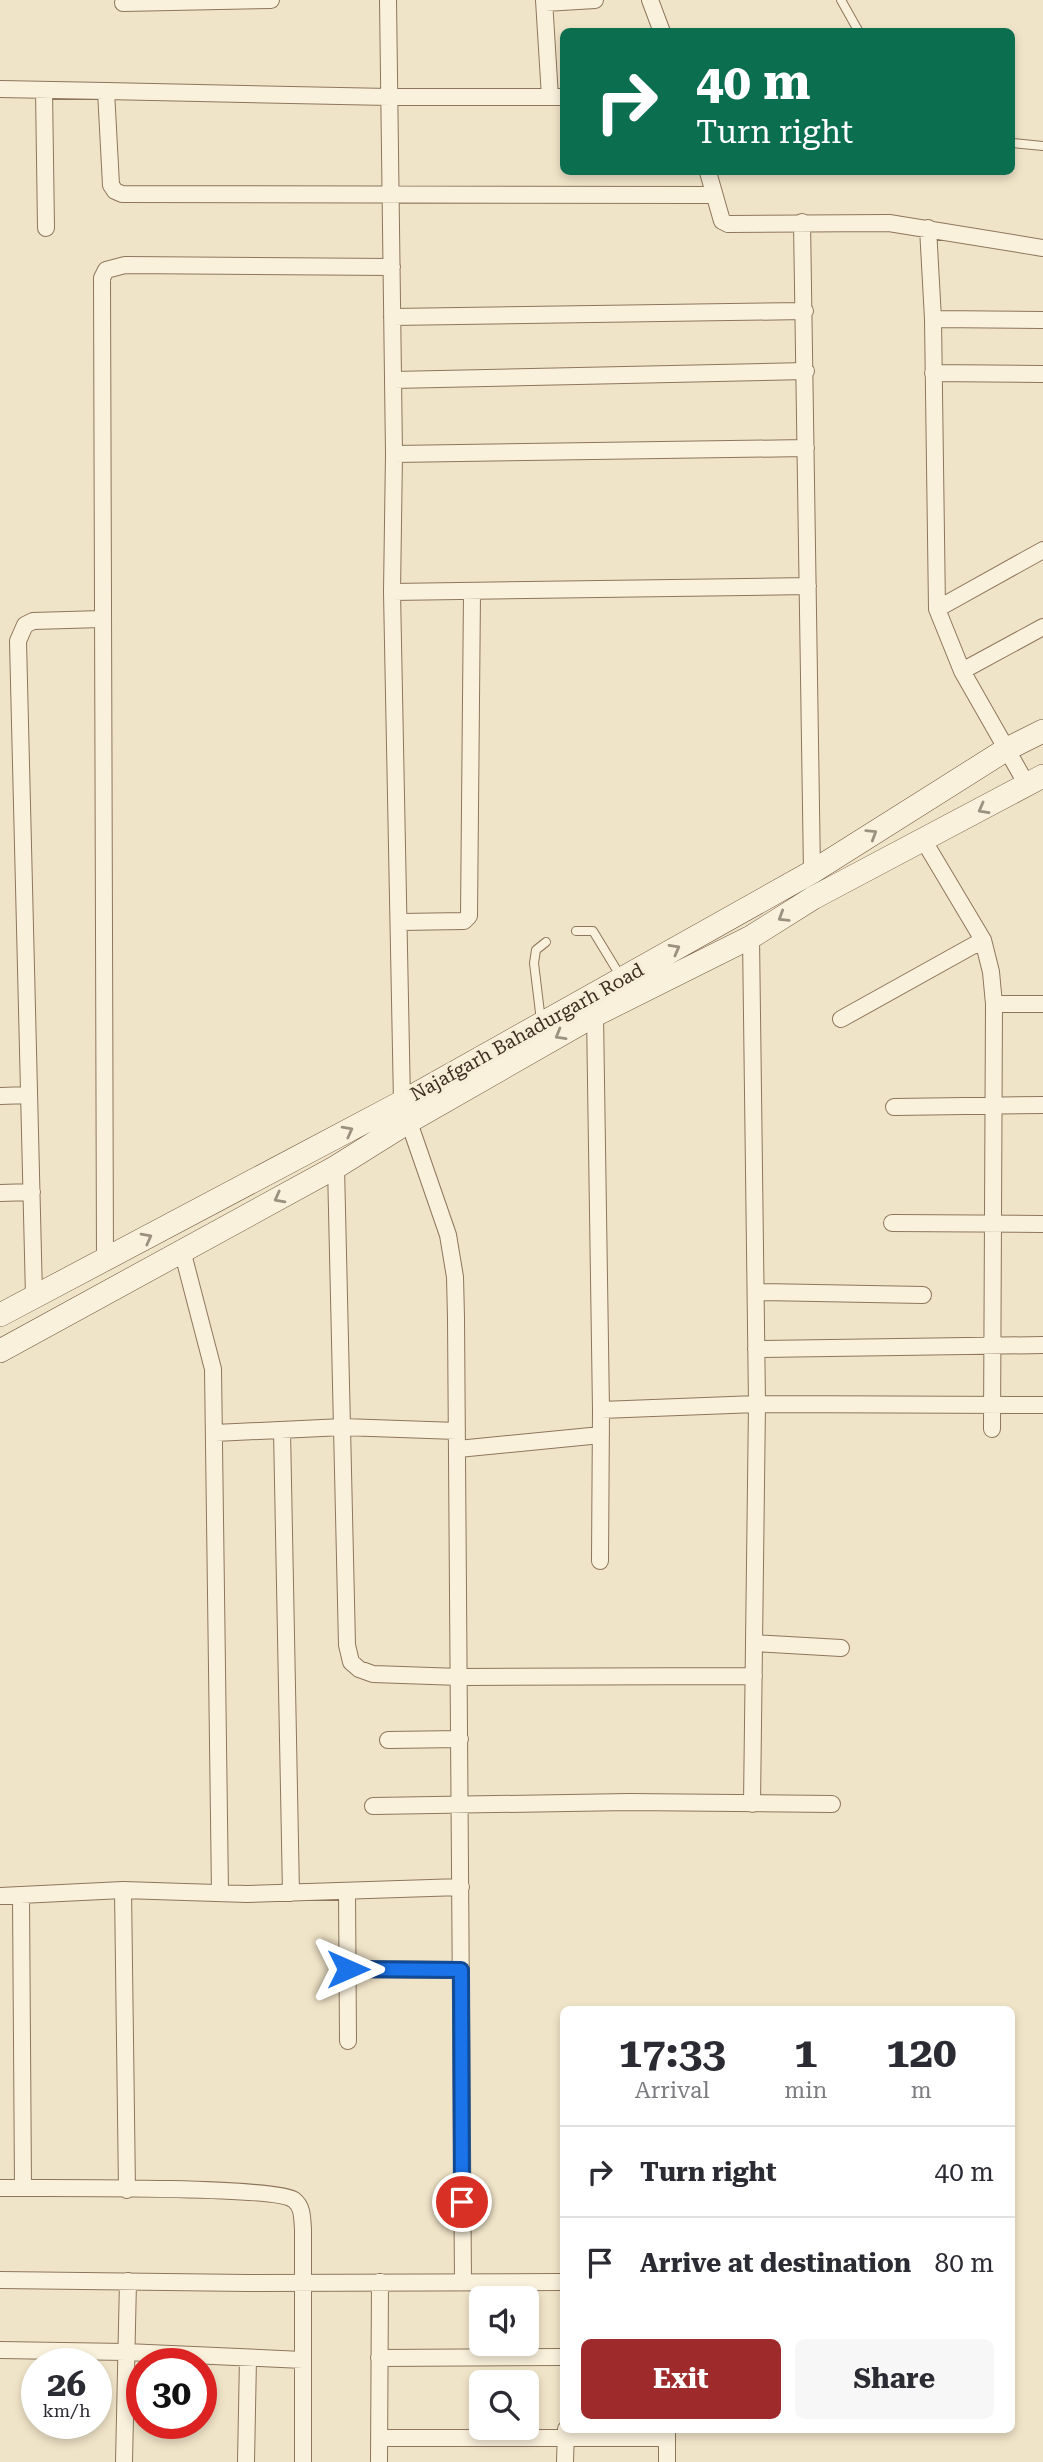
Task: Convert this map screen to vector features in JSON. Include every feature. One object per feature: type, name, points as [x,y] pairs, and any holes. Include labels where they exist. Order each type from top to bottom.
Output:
[{"type":"main road","name":"Najafgarh Bahadurgarh Road","points":[[0,1351],[336,1167],[405,1112],[542,1024],[812,872],[1007,749],[1043,731]]},
{"type":"main road","name":"Najafgarh Bahadurgarh Road","points":[[0,1315],[751,937],[813,898],[1035,781]]},
{"type":"street","points":[[123,3],[271,0]]},
{"type":"street","points":[[388,0],[394,454],[392,592],[405,1112],[448,1236],[456,1318],[463,2281]]},
{"type":"street","points":[[0,89],[389,97],[557,97],[545,2],[595,0]]},
{"type":"street","points":[[650,0],[660,28]]},
{"type":"street","points":[[44,90],[46,228]]},
{"type":"street","points":[[106,91],[111,185],[115,191],[122,194],[714,195]]},
{"type":"street","points":[[709,175],[725,223],[865,222],[928,228],[1043,248]]},
{"type":"street","points":[[802,222],[812,872]]},
{"type":"street","points":[[928,228],[933,319],[937,609],[962,671],[1007,749],[1035,781]]},
{"type":"street","points":[[105,1261],[102,278],[106,270],[125,265],[392,267]]},
{"type":"street","points":[[392,317],[805,311]]},
{"type":"street","points":[[933,319],[1043,320]]},
{"type":"street","points":[[393,380],[806,372]]},
{"type":"street","points":[[933,373],[1043,374]]},
{"type":"street","points":[[394,454],[806,448]]},
{"type":"street","points":[[937,609],[1043,550]]},
{"type":"street","points":[[392,592],[472,593],[808,586]]},
{"type":"street","points":[[400,922],[464,921],[469,916],[472,593]]},
{"type":"street","points":[[34,1296],[18,640],[25,625],[33,621],[102,619]]},
{"type":"street","points":[[962,671],[1043,627]]},
{"type":"street","points":[[924,841],[983,940],[991,972],[994,1004],[992,1429]]},
{"type":"street","points":[[751,937],[757,1404],[752,1804]]},
{"type":"street","points":[[841,1020],[983,940]]},
{"type":"street","points":[[994,1004],[1043,1004]]},
{"type":"street","points":[[595,1015],[601,1410],[600,1561]]},
{"type":"street","points":[[0,1096],[29,1095]]},
{"type":"street","points":[[894,1107],[1043,1105]]},
{"type":"street","points":[[336,1167],[347,1645],[351,1662],[359,1669],[373,1674],[460,1677],[754,1676]]},
{"type":"street","points":[[0,1193],[32,1192]]},
{"type":"street","points":[[892,1223],[1043,1224]]},
{"type":"street","points":[[182,1250],[213,1368],[220,1893]]},
{"type":"street","points":[[756,1292],[923,1295]]},
{"type":"street","points":[[756,1349],[1043,1345]]},
{"type":"street","points":[[601,1410],[757,1404],[1043,1405]]},
{"type":"street","points":[[215,1433],[343,1427],[457,1431]]},
{"type":"street","points":[[282,1430],[291,1893]]},
{"type":"street","points":[[458,1449],[601,1435]]},
{"type":"street","points":[[754,1643],[841,1648]]},
{"type":"street","points":[[388,1740],[460,1739]]},
{"type":"street","points":[[373,1805],[629,1802],[832,1804]]},
{"type":"street","points":[[0,1896],[123,1890],[291,1893],[461,1887]]},
{"type":"street","points":[[123,1890],[127,2190]]},
{"type":"street","points":[[347,1891],[348,2041]]},
{"type":"street","points":[[21,1896],[23,2188]]},
{"type":"street","points":[[348,1969],[461,1970]]},
{"type":"street","points":[[0,2188],[162,2189],[286,2195],[294,2200],[301,2209],[304,2281],[303,2462]]},
{"type":"street","points":[[0,2280],[560,2282]]},
{"type":"street","points":[[126,2348],[128,2281]]},
{"type":"street","points":[[379,2462],[380,2281]]},
{"type":"street","points":[[0,2350],[126,2352],[124,2462]]},
{"type":"street","points":[[217,2356],[303,2360]]},
{"type":"street","points":[[379,2358],[560,2357]]},
{"type":"street","points":[[246,2462],[248,2358]]},
{"type":"street","points":[[565,2462],[566,2434]]},
{"type":"street","points":[[379,2438],[667,2434],[667,2462]]},
{"type":"lane","points":[[841,0],[857,28]]},
{"type":"lane","points":[[1015,143],[1043,146]]},
{"type":"lane","points":[[576,930],[593,931],[622,979]]},
{"type":"lane","points":[[542,1024],[534,963],[536,950],[546,942]]},
{"type":"route","points":[[348,1969],[461,1970],[462,2202]]}]
